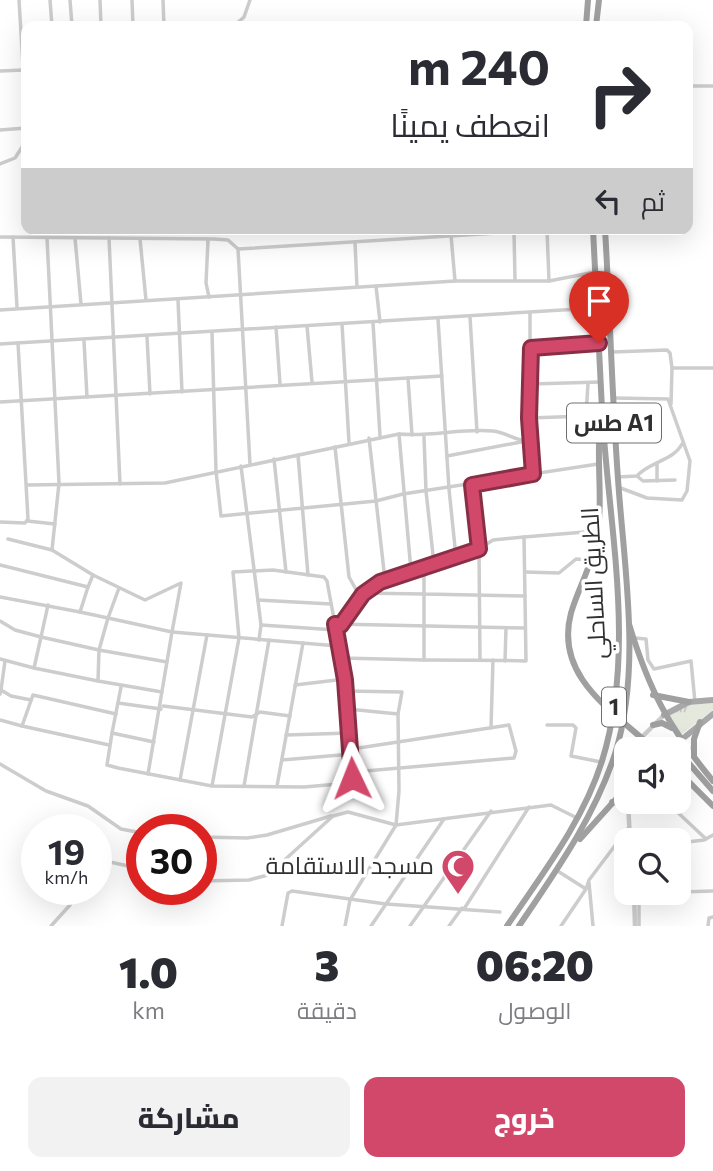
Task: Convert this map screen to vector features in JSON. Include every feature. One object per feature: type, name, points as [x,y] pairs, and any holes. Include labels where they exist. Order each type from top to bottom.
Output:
[{"type":"highway","points":[[586,21],[588,0]]},
{"type":"highway","points":[[596,21],[598,0]]},
{"type":"highway","name":"طس A1","points":[[593,235],[603,463]]},
{"type":"highway","name":"الطريق الساحلي","points":[[522,925],[595,804],[615,752],[627,682],[627,616],[605,235]]},
{"type":"highway","points":[[603,463],[592,561],[573,608],[567,645],[576,673],[641,737]]},
{"type":"highway","name":"الطريق الساحلي","points":[[507,926],[577,818],[601,762],[616,692],[618,660],[603,463]]},
{"type":"highway","name":"الطريق الساحلي","points":[[627,616],[653,694],[679,737]]},
{"type":"highway","points":[[653,694],[692,702]]},
{"type":"highway","points":[[694,758],[694,739],[700,722]]},
{"type":"highway","points":[[653,724],[665,724],[673,729]]},
{"type":"highway","name":"الطريق الساحلي","points":[[691,754],[713,781]]},
{"type":"highway","points":[[691,766],[713,791]]},
{"type":"highway","points":[[691,784],[713,806]]},
{"type":"highway","points":[[567,854],[612,802]]},
{"type":"main road","points":[[664,715],[692,702],[713,700]]},
{"type":"main road","points":[[684,737],[712,715]]},
{"type":"street","points":[[19,0],[21,23]]},
{"type":"street","points":[[50,0],[52,21]]},
{"type":"street","points":[[70,0],[72,21]]},
{"type":"street","points":[[100,0],[101,21]]},
{"type":"street","points":[[132,0],[133,21]]},
{"type":"street","points":[[163,0],[164,21]]},
{"type":"street","points":[[240,21],[244,17],[250,0]]},
{"type":"street","points":[[0,71],[21,70]]},
{"type":"street","points":[[693,86],[713,86]]},
{"type":"street","points":[[0,130],[21,128]]},
{"type":"street","points":[[0,164],[15,158],[21,149]]},
{"type":"street","points":[[0,237],[228,240],[238,249],[439,235]]},
{"type":"street","points":[[451,235],[455,282]]},
{"type":"street","points":[[513,235],[514,280]]},
{"type":"street","points":[[547,235],[549,281]]},
{"type":"street","points":[[13,237],[17,307]]},
{"type":"street","points":[[47,237],[59,483],[52,550]]},
{"type":"street","points":[[75,238],[81,304]]},
{"type":"street","points":[[109,238],[120,484]]},
{"type":"street","points":[[140,239],[146,300]]},
{"type":"street","points":[[208,239],[206,284],[209,297]]},
{"type":"street","points":[[355,242],[357,287]]},
{"type":"street","points":[[238,249],[250,464]]},
{"type":"street","points":[[0,310],[357,287],[549,281],[595,272]]},
{"type":"street","points":[[376,286],[380,322]]},
{"type":"street","points":[[178,299],[182,392]]},
{"type":"street","points":[[0,344],[84,341],[598,307]]},
{"type":"street","points":[[530,313],[532,384],[529,418],[533,474]]},
{"type":"street","points":[[470,317],[477,432]]},
{"type":"street","points":[[438,319],[456,557]]},
{"type":"street","points":[[373,323],[380,436]]},
{"type":"street","points":[[342,324],[349,442]]},
{"type":"street","points":[[307,326],[312,382]]},
{"type":"street","points":[[276,327],[280,384]]},
{"type":"street","points":[[212,333],[216,471],[221,516],[376,501],[403,494],[449,489],[603,463]]},
{"type":"street","points":[[147,337],[150,394]]},
{"type":"street","points":[[84,341],[87,397]]},
{"type":"street","points":[[18,343],[27,522]]},
{"type":"street","points":[[531,348],[599,343]]},
{"type":"street","points":[[611,353],[667,350],[672,368],[671,404],[682,444],[690,461],[687,491],[682,500],[643,498],[618,487]]},
{"type":"street","points":[[672,368],[713,368]]},
{"type":"street","points":[[0,402],[442,376]]},
{"type":"street","points":[[408,378],[412,435]]},
{"type":"street","points":[[532,384],[601,382]]},
{"type":"street","points":[[529,418],[586,416],[588,383]]},
{"type":"street","points":[[613,398],[662,397],[671,404]]},
{"type":"street","points":[[27,485],[165,483],[349,442],[399,434],[424,437],[477,432],[502,433],[522,442]]},
{"type":"street","points":[[399,434],[411,571]]},
{"type":"street","points":[[424,437],[426,491],[434,564]]},
{"type":"street","points":[[369,438],[385,580]]},
{"type":"street","points":[[447,456],[530,442]]},
{"type":"street","points":[[637,476],[645,467],[657,463],[679,449],[682,444]]},
{"type":"street","points":[[335,447],[349,576],[358,593],[525,596]]},
{"type":"street","points":[[298,455],[308,575]]},
{"type":"street","points":[[274,459],[286,572]]},
{"type":"street","points":[[657,463],[657,481]]},
{"type":"street","points":[[241,466],[261,625],[259,640]]},
{"type":"street","points":[[617,477],[637,476],[643,481],[675,480]]},
{"type":"street","points":[[472,485],[479,549],[480,660]]},
{"type":"street","points":[[0,523],[55,524]]},
{"type":"street","points":[[341,625],[363,594],[385,580],[479,549],[493,540],[597,531]]},
{"type":"street","points":[[341,658],[526,661],[524,537]]},
{"type":"street","points":[[8,539],[52,550],[93,575],[145,600],[181,583],[148,774]]},
{"type":"street","points":[[524,572],[559,573],[576,559],[592,561]]},
{"type":"street","points":[[0,565],[88,587]]},
{"type":"street","points":[[424,567],[424,660]]},
{"type":"street","points":[[121,687],[107,765],[212,786],[350,783],[354,772],[345,680],[326,579],[253,570],[236,570],[232,574],[239,638],[212,786]]},
{"type":"street","points":[[80,612],[93,575]]},
{"type":"street","points":[[98,681],[99,650],[119,588]]},
{"type":"street","points":[[0,597],[172,632],[338,646]]},
{"type":"street","points":[[258,600],[331,604]]},
{"type":"street","points":[[34,668],[48,605]]},
{"type":"street","points":[[0,621],[15,630],[41,637],[167,662]]},
{"type":"street","points":[[335,624],[423,628],[525,628]]},
{"type":"street","points":[[261,625],[335,630]]},
{"type":"street","points":[[505,661],[506,628]]},
{"type":"street","points":[[180,780],[207,635]]},
{"type":"street","points":[[634,639],[646,639],[648,660],[654,669],[691,661],[692,702]]},
{"type":"street","points":[[244,786],[269,640]]},
{"type":"street","points":[[277,786],[303,643]]},
{"type":"street","points":[[32,700],[1,692],[3,660],[121,687],[162,692]]},
{"type":"street","points":[[491,728],[493,660]]},
{"type":"street","points":[[295,685],[345,680]]},
{"type":"street","points":[[345,926],[351,900],[396,825],[398,714],[401,692],[346,691]]},
{"type":"street","points":[[22,726],[33,695],[116,714]]},
{"type":"street","points":[[118,702],[226,715],[256,716],[260,712],[290,716]]},
{"type":"street","points":[[348,709],[398,714]]},
{"type":"street","points":[[644,737],[653,724],[664,715]]},
{"type":"street","points":[[0,720],[109,745]]},
{"type":"street","points":[[547,725],[573,725],[576,728],[572,756],[601,762]]},
{"type":"street","points":[[282,760],[352,752],[510,727],[514,758],[354,772]]},
{"type":"street","points":[[112,733],[154,742]]},
{"type":"street","points":[[286,736],[350,733]]},
{"type":"street","points":[[0,764],[46,791],[88,806],[126,830]]},
{"type":"street","points":[[217,837],[267,835],[354,812],[396,825],[551,805],[577,818]]},
{"type":"street","points":[[449,926],[463,909],[529,806]]},
{"type":"street","points":[[410,926],[491,811]]},
{"type":"street","points":[[561,926],[586,890],[589,880],[629,827],[629,814]]},
{"type":"street","points":[[679,814],[706,839]]},
{"type":"street","points":[[217,881],[249,880],[268,876],[333,816]]},
{"type":"street","points":[[370,926],[444,819]]},
{"type":"street","points":[[691,841],[713,835]]},
{"type":"street","points":[[556,870],[586,890]]},
{"type":"street","points":[[589,880],[593,926]]},
{"type":"street","points":[[282,926],[289,891],[386,904],[500,912]]},
{"type":"street","points":[[691,892],[713,891]]},
{"type":"street","points":[[51,926],[69,905]]},
{"type":"street","points":[[635,905],[637,926]]},
{"type":"street","points":[[637,926],[638,905]]},
{"type":"street","points":[[567,917],[568,926]]},
{"type":"street","points":[[708,926],[709,918],[713,917]]},
{"type":"green space","points":[[713,703],[713,710],[681,735],[668,716],[689,705]]},
{"type":"place","name":"مسجد الاستقامة","points":[[458,896]]},
{"type":"route","points":[[352,778],[354,772],[345,680],[335,624],[341,625],[363,594],[380,582],[474,553],[479,549],[472,485],[533,474],[529,418],[531,348],[599,343]]}]
